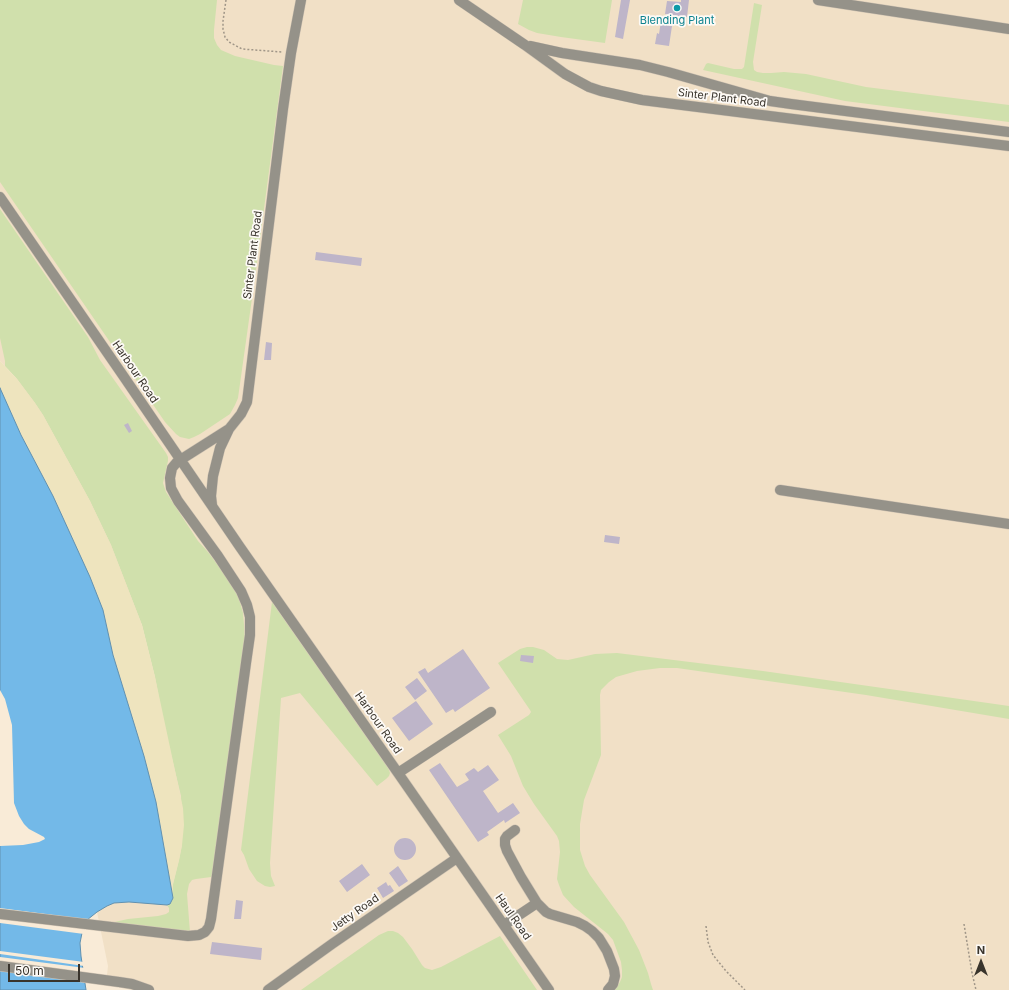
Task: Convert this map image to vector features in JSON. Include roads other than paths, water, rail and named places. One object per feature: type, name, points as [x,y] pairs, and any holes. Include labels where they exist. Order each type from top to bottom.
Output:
[{"type":"lane","name":"Sinter Plant Road","points":[[212,507],[212,486],[220,448],[229,429],[241,414],[247,402],[283,109],[291,53],[301,0]]},
{"type":"lane","name":"Sinter Plant Road","points":[[459,0],[565,74],[589,87],[610,94],[642,100],[1009,146]]},
{"type":"lane","points":[[818,0],[1009,29]]},
{"type":"lane","points":[[525,45],[562,53],[640,65],[770,101],[1009,132]]},
{"type":"lane","name":"Harbour Road","points":[[0,197],[250,562],[457,858]]},
{"type":"lane","points":[[0,914],[188,936],[196,936],[207,930],[209,927],[232,774],[250,622],[247,605],[241,591],[218,556],[178,501],[170,482],[173,466],[229,429]]},
{"type":"lane","points":[[780,490],[1009,524]]},
{"type":"lane","points":[[398,773],[491,712]]},
{"type":"lane","points":[[515,830],[505,839],[507,851],[520,877],[537,903],[546,912],[577,922],[592,931],[599,938],[607,951],[614,969],[615,976],[613,984],[608,990]]},
{"type":"lane","name":"Haul Road","points":[[457,858],[549,990]]},
{"type":"lane","name":"Jetty Road","points":[[268,990],[356,927],[457,858]]},
{"type":"lane","points":[[504,925],[537,903]]},
{"type":"lane","points":[[0,966],[132,984],[150,990]]},
{"type":"water","points":[[0,388],[21,435],[53,496],[90,577],[103,610],[113,655],[144,756],[156,802],[173,898],[170,904],[167,905],[129,902],[114,903],[97,912],[87,920],[80,943],[86,990],[0,990]]},
{"type":"place","name":"Blending Plant","points":[[677,8]]}]
